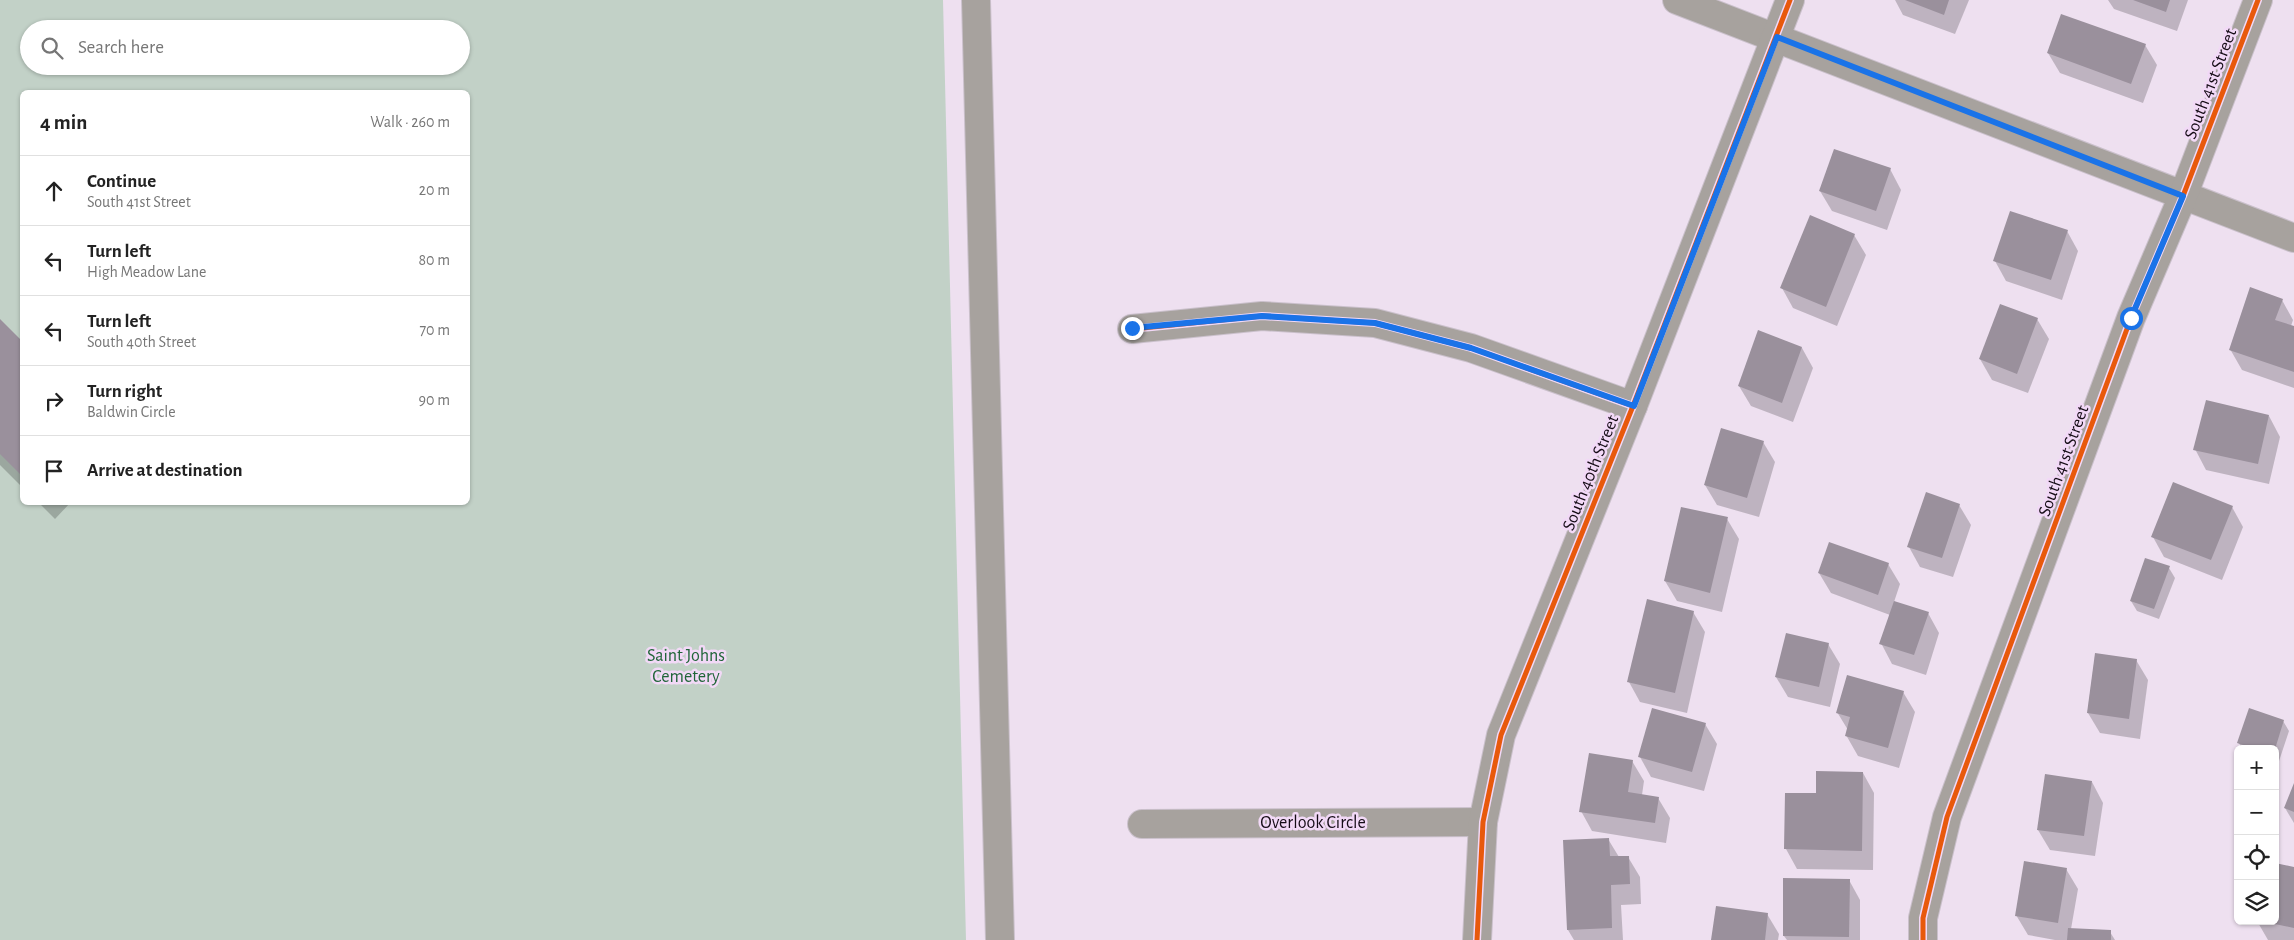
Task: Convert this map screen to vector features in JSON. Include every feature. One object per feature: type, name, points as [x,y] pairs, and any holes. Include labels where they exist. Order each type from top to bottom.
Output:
[{"type":"street","points":[[976,0],[1000,940]]},
{"type":"street","points":[[1677,0],[2294,238]]},
{"type":"street","name":"South 40th Street","points":[[1477,940],[1483,822],[1501,736],[1634,406],[1790,0]]},
{"type":"street","name":"South 41st Street","points":[[1923,940],[1923,918],[1946,817],[2131,318],[2183,196],[2258,0]]},
{"type":"street","points":[[1132,328],[1262,316],[1375,323],[1471,348],[1634,406]]},
{"type":"street","name":"Overlook Circle","points":[[1142,824],[1483,822]]},
{"type":"green space","name":"Saint Johns Cemetery","points":[[0,0],[943,0],[966,940],[0,940]]},
{"type":"building","points":[[1905,0],[1949,0],[1944,15]]},
{"type":"building","points":[[2133,0],[2170,0],[2166,12]]},
{"type":"building","points":[[2061,14],[2146,44],[2131,84],[2047,53]]},
{"type":"building","points":[[1834,149],[1891,168],[1876,211],[1819,191]]},
{"type":"building","points":[[2010,211],[2068,230],[2051,280],[1993,261]]},
{"type":"building","points":[[1810,215],[1855,234],[1826,307],[1780,288]]},
{"type":"building","points":[[2250,287],[2283,299],[2275,320],[2294,326],[2294,372],[2229,350]]},
{"type":"building","points":[[2000,304],[2038,318],[2017,374],[1979,359]]},
{"type":"building","points":[[0,319],[20,339],[20,474],[0,454]]},
{"type":"building","points":[[1758,330],[1802,347],[1782,403],[1738,386]]},
{"type":"building","points":[[2206,400],[2269,415],[2258,464],[2193,450]]},
{"type":"building","points":[[1721,428],[1764,441],[1747,498],[1704,485]]},
{"type":"building","points":[[2173,482],[2233,506],[2211,560],[2151,537]]},
{"type":"building","points":[[1926,492],[1960,504],[1942,558],[1907,547]]},
{"type":"building","points":[[1681,507],[1728,517],[1710,593],[1664,581]]},
{"type":"building","points":[[1829,542],[1889,563],[1878,595],[1818,573]]},
{"type":"building","points":[[2145,558],[2170,566],[2154,609],[2130,601]]},
{"type":"building","points":[[1647,599],[1694,611],[1675,693],[1627,682]]},
{"type":"building","points":[[1894,601],[1929,612],[1914,655],[1879,644]]},
{"type":"building","points":[[1786,633],[1829,643],[1819,687],[1775,677]]},
{"type":"building","points":[[2095,653],[2137,659],[2129,719],[2087,713]]},
{"type":"building","points":[[1847,675],[1904,691],[1888,748],[1845,736],[1850,717],[1836,713]]},
{"type":"building","points":[[1652,708],[1706,723],[1692,772],[1638,757]]},
{"type":"building","points":[[2249,708],[2284,720],[2276,745],[2243,745],[2237,743]]},
{"type":"building","points":[[1589,753],[1633,760],[1628,792],[1659,797],[1655,823],[1579,812]]},
{"type":"building","points":[[1816,771],[1863,772],[1862,851],[1784,849],[1785,793],[1816,793]]},
{"type":"building","points":[[2045,774],[2092,781],[2084,836],[2037,830]]},
{"type":"building","points":[[2294,783],[2294,812],[2284,808]]},
{"type":"building","points":[[1609,838],[1610,856],[1629,856],[1630,884],[1611,885],[1612,928],[1567,930],[1563,840]]},
{"type":"building","points":[[2024,861],[2067,868],[2058,923],[2015,916]]},
{"type":"building","points":[[2279,864],[2294,867],[2294,928],[2279,925]]},
{"type":"building","points":[[1783,878],[1850,879],[1849,937],[1783,936]]},
{"type":"building","points":[[1716,906],[1768,913],[1765,940],[1711,940]]},
{"type":"building","points":[[2068,928],[2111,930],[2111,940],[2067,940]]},
{"type":"cycle path","points":[[1477,940],[1483,822],[1501,735],[1633,406],[1790,0]]},
{"type":"cycle path","points":[[1923,940],[1923,918],[1947,817],[2131,318],[2183,196],[2258,0]]},
{"type":"cycle path","points":[[1132,329],[1262,316],[1375,323],[1471,348],[1633,406]]},
{"type":"route","points":[[1132,328],[1262,316],[1375,323],[1471,348],[1634,406],[1777,37],[2183,196],[2131,318]]}]
